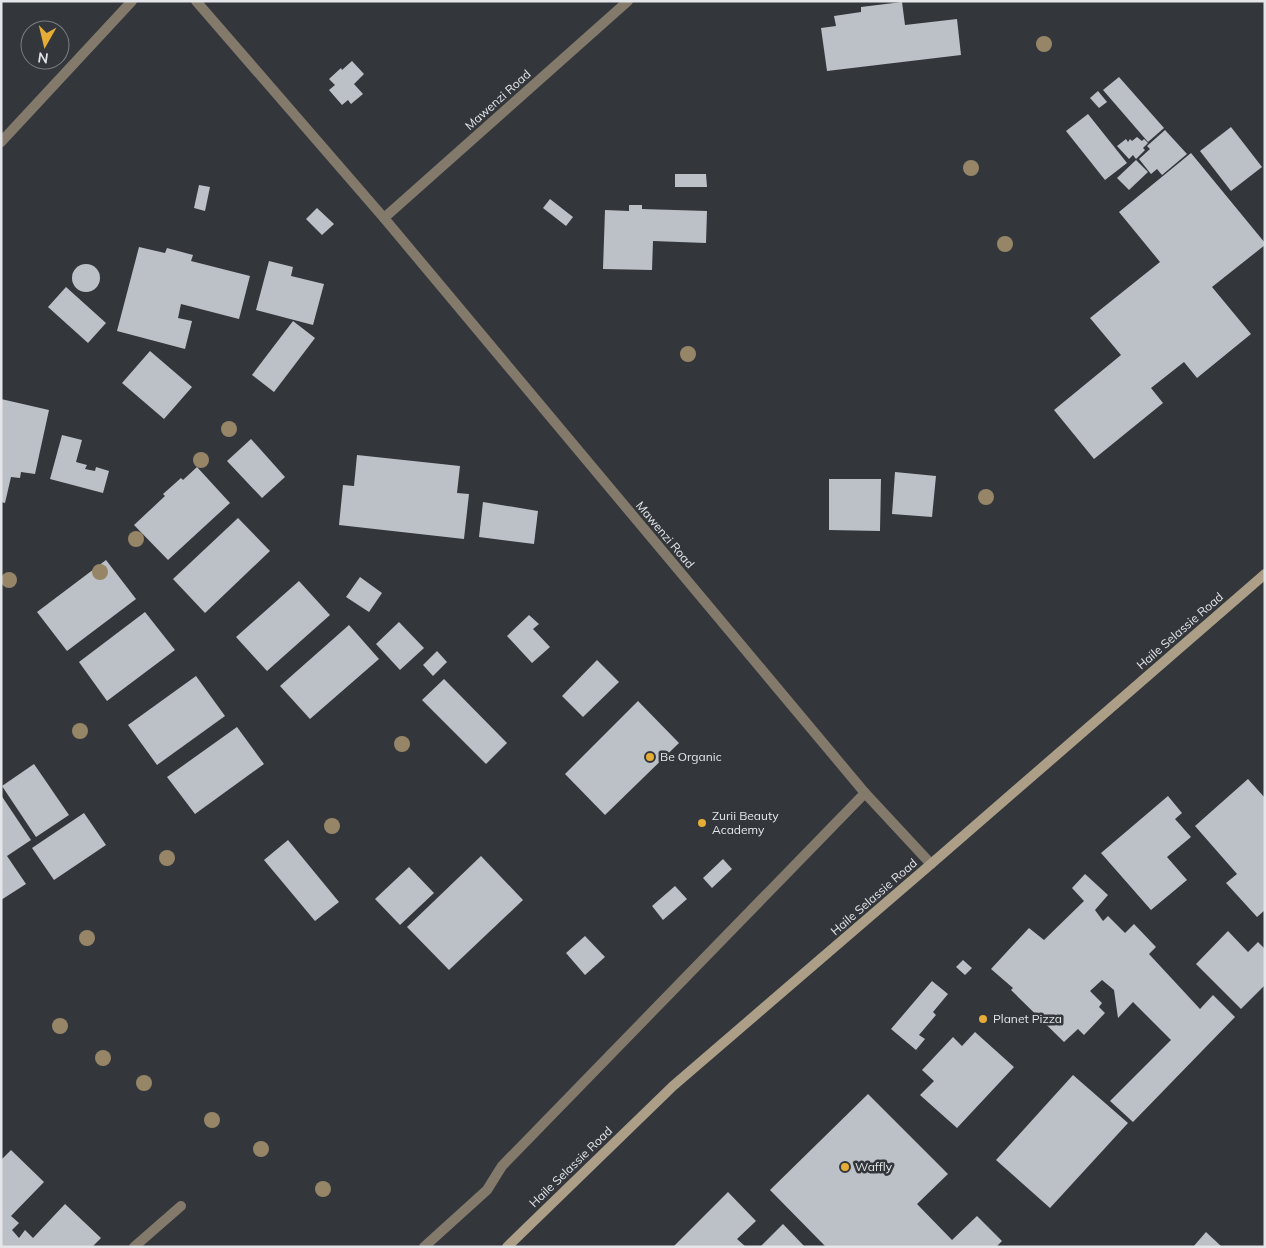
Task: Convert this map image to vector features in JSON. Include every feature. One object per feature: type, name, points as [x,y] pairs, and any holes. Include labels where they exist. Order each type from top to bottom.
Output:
[{"type":"street","points":[[1,142],[132,1]]},
{"type":"street","name":"Mawenzi Road","points":[[196,1],[384,218],[865,793],[931,864]]},
{"type":"street","name":"Mawenzi Road","points":[[384,218],[628,1]]},
{"type":"street","name":"Haile Selassie Road","points":[[506,1247],[673,1086],[1265,574]]},
{"type":"street","points":[[424,1247],[487,1190],[502,1166],[865,793]]},
{"type":"street","points":[[134,1247],[181,1206]]},
{"type":"building","points":[[902,2],[905,25],[957,19],[961,55],[827,71],[821,28],[836,26],[834,16],[861,12],[861,7]]},
{"type":"building","points":[[352,61],[364,74],[354,84],[363,94],[351,104],[348,100],[342,105],[329,90],[335,85],[329,79]]},
{"type":"building","points":[[1119,77],[1164,128],[1148,142],[1103,90]]},
{"type":"building","points":[[1098,91],[1107,102],[1099,108],[1090,98]]},
{"type":"building","points":[[1088,114],[1127,163],[1105,180],[1066,131]]},
{"type":"building","points":[[1231,127],[1262,167],[1231,191],[1200,151]]},
{"type":"building","points":[[1165,130],[1187,154],[1162,175],[1157,169],[1151,174],[1139,159],[1150,149],[1147,146]]},
{"type":"building","points":[[1137,137],[1142,141],[1144,139],[1148,143],[1143,148],[1145,150],[1136,159],[1133,155],[1129,159],[1117,146],[1126,139],[1128,142],[1130,139],[1132,141]]},
{"type":"building","points":[[1191,153],[1265,243],[1265,245],[1212,287],[1251,334],[1197,378],[1184,362],[1151,388],[1163,403],[1094,459],[1054,410],[1121,355],[1090,318],[1160,262],[1119,212]]},
{"type":"building","points":[[1136,160],[1148,172],[1129,190],[1117,178]]},
{"type":"building","points":[[675,174],[706,174],[707,187],[675,187]]},
{"type":"building","points":[[199,185],[210,187],[205,211],[194,208]]},
{"type":"building","points":[[550,199],[573,217],[566,226],[543,208]]},
{"type":"building","points":[[629,205],[642,205],[642,209],[707,211],[706,243],[653,241],[652,270],[603,269],[605,210],[629,211]]},
{"type":"building","points":[[317,208],[334,224],[322,235],[306,219]]},
{"type":"building","points":[[139,247],[165,253],[167,248],[193,255],[191,261],[250,276],[239,319],[181,304],[178,318],[192,321],[185,349],[117,331]]},
{"type":"building","points":[[269,261],[293,267],[291,276],[324,284],[313,325],[256,310]]},
{"type":"building","points":[[86,264],[96,268],[100,278],[96,288],[86,292],[76,288],[72,278],[76,268]]},
{"type":"building","points":[[66,287],[106,323],[88,343],[48,307]]},
{"type":"building","points":[[293,321],[315,338],[274,392],[252,375]]},
{"type":"building","points":[[150,351],[192,387],[164,419],[122,383]]},
{"type":"building","points":[[1,399],[49,410],[35,474],[21,472],[20,478],[11,477],[5,503],[1,502]]},
{"type":"building","points":[[62,435],[82,440],[76,462],[87,465],[85,469],[95,471],[96,467],[109,471],[103,493],[50,479]]},
{"type":"building","points":[[251,439],[285,477],[262,498],[227,461]]},
{"type":"building","points":[[357,455],[460,466],[457,493],[469,494],[464,539],[339,525],[343,485],[354,486]]},
{"type":"building","points":[[197,467],[230,503],[168,560],[134,525],[165,496],[163,494]]},
{"type":"building","points":[[895,472],[936,476],[932,517],[892,514]]},
{"type":"building","points":[[829,479],[881,479],[880,531],[829,530]]},
{"type":"building","points":[[483,502],[538,511],[534,544],[479,537]]},
{"type":"building","points":[[238,518],[270,551],[205,613],[173,579]]},
{"type":"building","points":[[106,560],[136,599],[67,651],[37,612]]},
{"type":"building","points":[[360,577],[382,593],[369,612],[346,597]]},
{"type":"building","points":[[299,581],[330,615],[267,671],[236,637]]},
{"type":"building","points":[[145,612],[175,650],[107,701],[79,662]]},
{"type":"building","points":[[529,615],[539,624],[533,629],[550,647],[532,663],[507,636]]},
{"type":"building","points":[[399,622],[424,648],[400,670],[376,644]]},
{"type":"building","points":[[349,625],[379,659],[310,719],[280,686]]},
{"type":"building","points":[[437,651],[447,662],[433,676],[423,665]]},
{"type":"building","points":[[597,660],[619,682],[583,717],[562,696]]},
{"type":"building","points":[[196,676],[225,716],[157,765],[128,725]]},
{"type":"building","points":[[444,679],[507,743],[486,764],[422,700]]},
{"type":"building","points":[[638,701],[679,743],[605,815],[565,774]]},
{"type":"building","points":[[237,727],[264,764],[195,814],[167,777]]},
{"type":"building","points":[[34,764],[69,815],[36,837],[2,786]]},
{"type":"building","points":[[1248,779],[1265,798],[1265,910],[1257,917],[1226,883],[1237,874],[1195,826]]},
{"type":"building","points":[[1,795],[31,840],[7,856],[26,884],[1,900]]},
{"type":"building","points":[[1168,796],[1182,813],[1175,819],[1191,837],[1167,857],[1187,880],[1151,910],[1101,853]]},
{"type":"building","points":[[84,813],[106,845],[54,880],[32,848]]},
{"type":"building","points":[[288,840],[339,902],[315,921],[264,860]]},
{"type":"building","points":[[481,856],[523,900],[449,970],[407,927]]},
{"type":"building","points":[[723,859],[732,869],[712,888],[703,878]]},
{"type":"building","points":[[409,867],[434,893],[400,925],[375,899]]},
{"type":"building","points":[[1085,874],[1108,895],[1095,910],[1103,921],[1108,916],[1125,933],[1134,924],[1156,947],[1149,954],[1200,1009],[1213,995],[1235,1017],[1133,1122],[1110,1101],[1171,1040],[1133,1002],[1118,1018],[1114,990],[1102,980],[1090,991],[1102,1003],[1099,1007],[1105,1013],[1084,1035],[1078,1029],[1064,1042],[1011,990],[1013,988],[991,969],[1029,928],[1044,940],[1084,901],[1072,888]]},
{"type":"building","points":[[675,886],[687,899],[663,920],[652,906]]},
{"type":"building","points":[[1228,931],[1248,952],[1258,942],[1265,949],[1265,985],[1241,1009],[1196,964]]},
{"type":"building","points":[[585,936],[605,957],[585,975],[566,953]]},
{"type":"building","points":[[963,960],[972,968],[965,975],[956,967]]},
{"type":"building","points":[[932,981],[948,994],[933,1012],[936,1015],[919,1035],[925,1039],[916,1050],[891,1029]]},
{"type":"building","points":[[975,1032],[1014,1067],[957,1128],[920,1095],[934,1081],[922,1070],[953,1037],[962,1046]]},
{"type":"building","points":[[1073,1075],[1128,1123],[1050,1208],[996,1160]]},
{"type":"building","points":[[868,1094],[948,1174],[917,1204],[952,1240],[977,1216],[1002,1241],[996,1247],[826,1247],[770,1190]]},
{"type":"building","points":[[11,1150],[44,1182],[11,1216],[19,1223],[12,1230],[19,1238],[25,1230],[33,1238],[65,1204],[101,1238],[92,1247],[1,1247],[1,1160]]},
{"type":"building","points":[[728,1192],[756,1221],[737,1239],[746,1247],[673,1247]]},
{"type":"building","points":[[783,1224],[805,1247],[760,1247]]},
{"type":"building","points":[[1206,1232],[1222,1247],[1193,1247]]},
{"type":"place","name":"Be Organic","points":[[650,757]]},
{"type":"place","name":"Zurii Beauty Academy","points":[[702,823]]},
{"type":"place","name":"Planet Pizza","points":[[983,1019]]},
{"type":"place","name":"Waffly","points":[[845,1167]]}]
